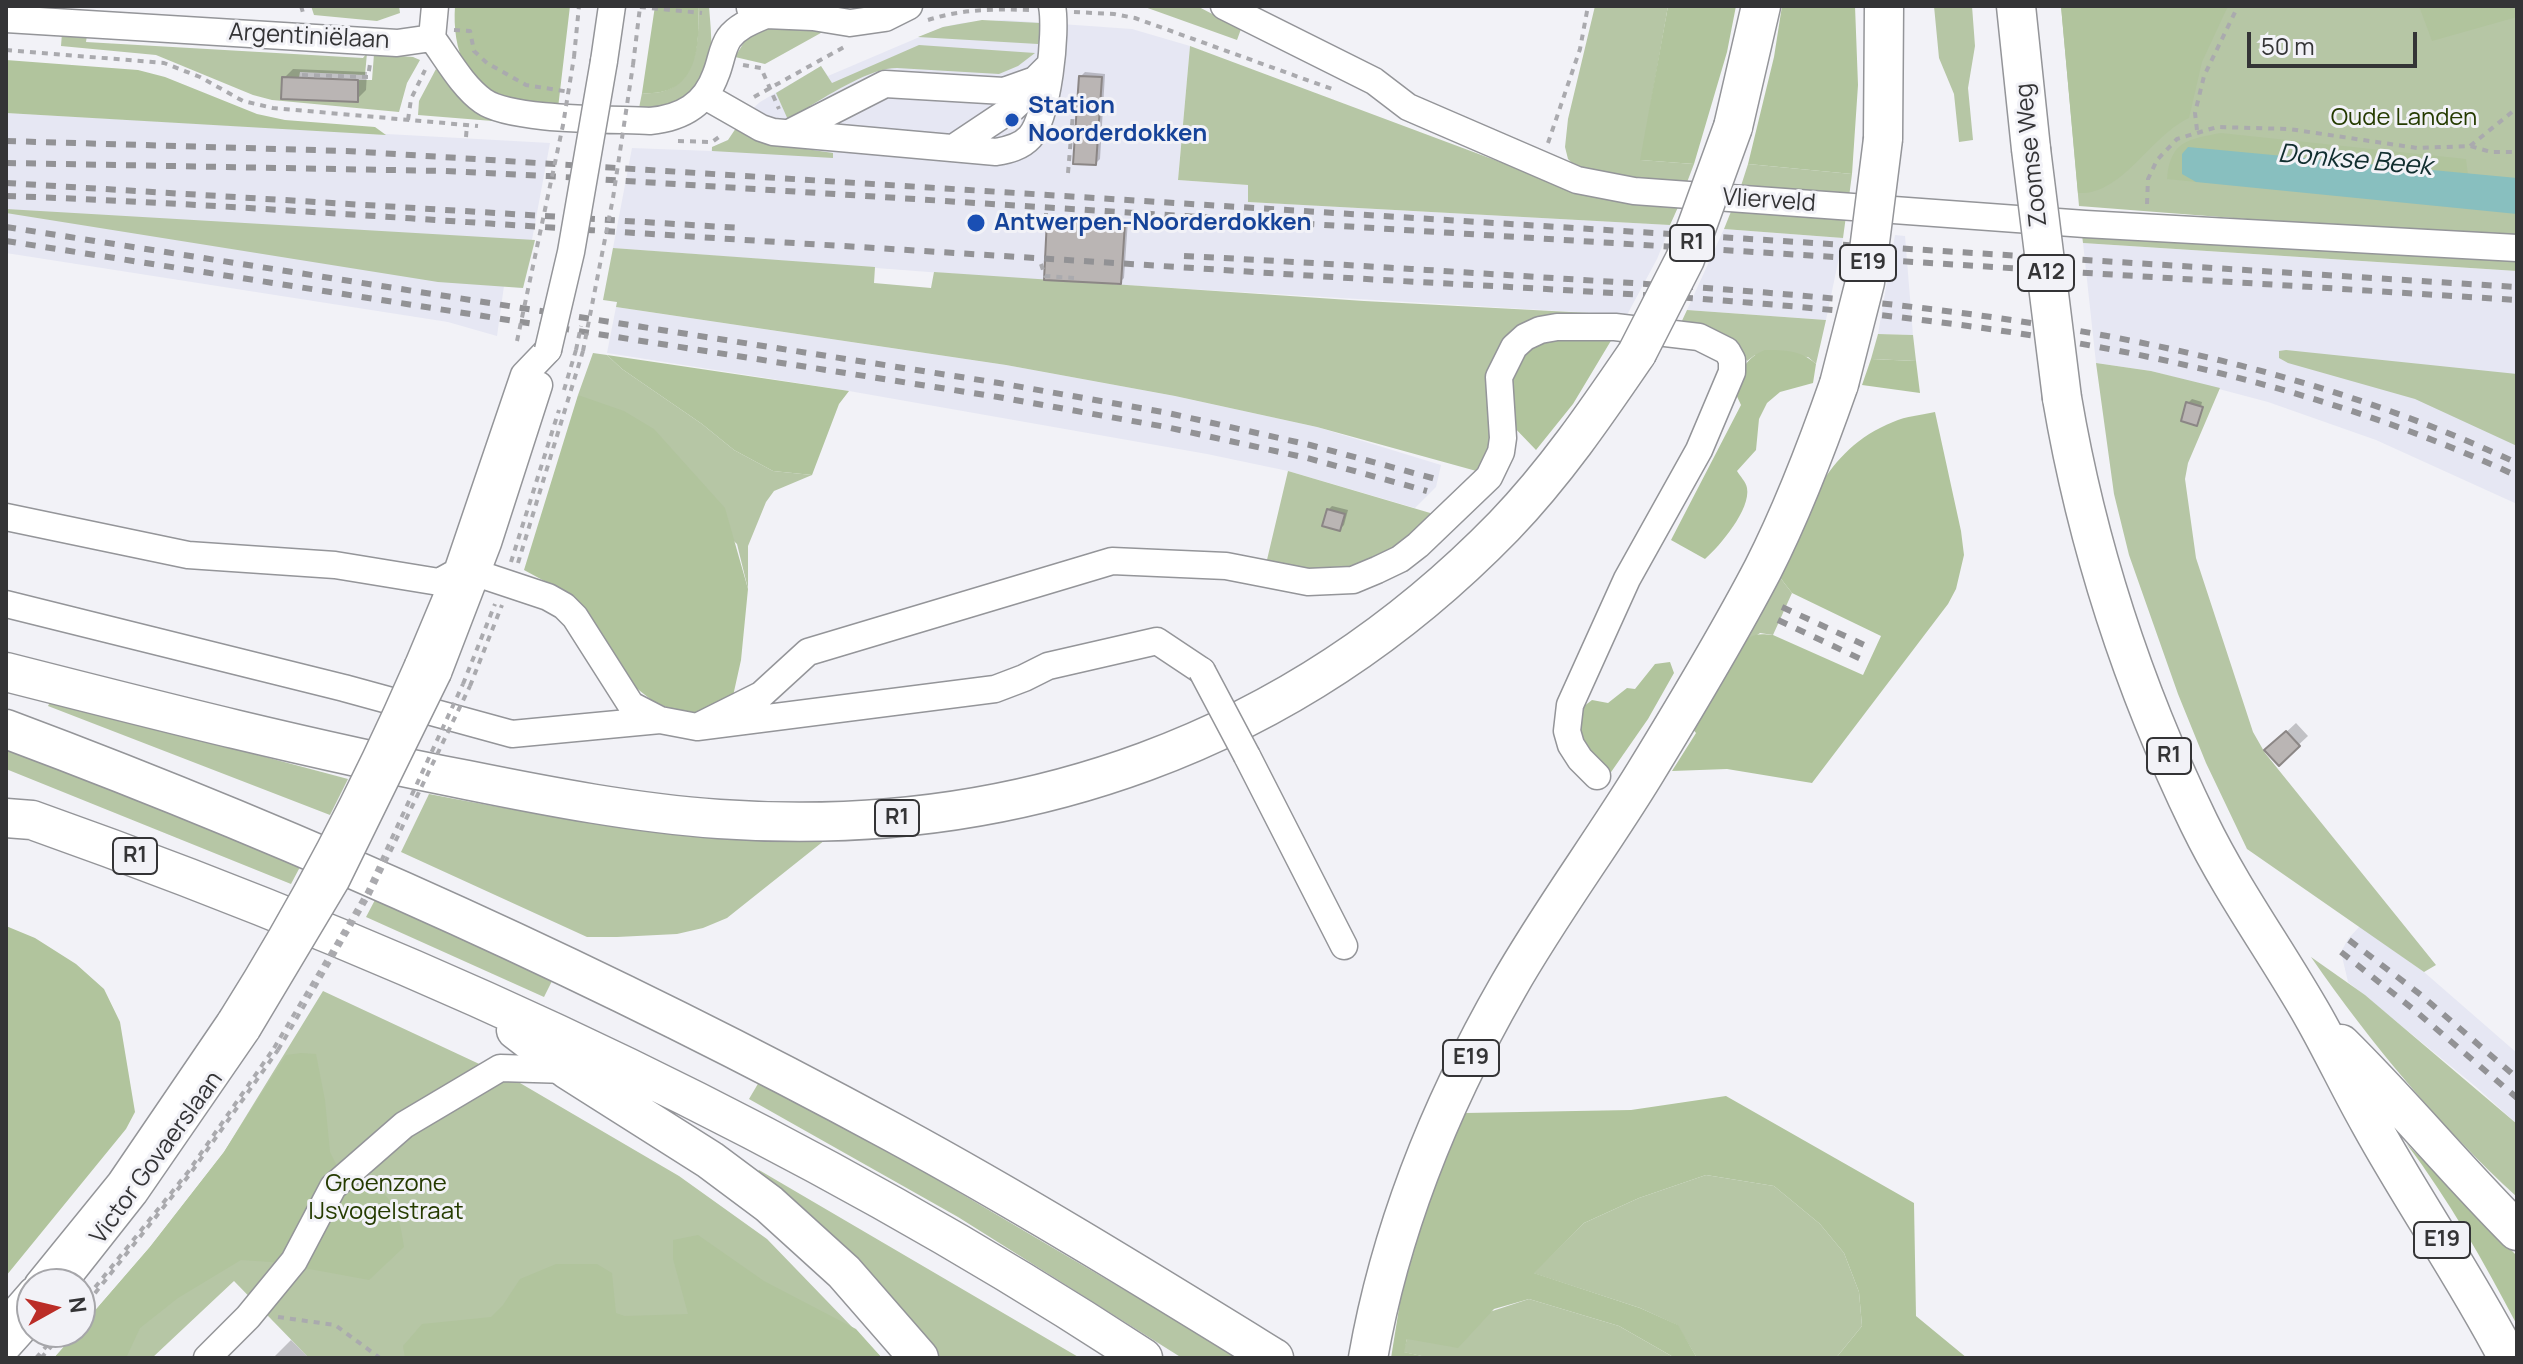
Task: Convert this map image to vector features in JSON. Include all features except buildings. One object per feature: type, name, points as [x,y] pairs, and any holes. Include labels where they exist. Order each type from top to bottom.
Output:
[{"type":"highway","name":"R1","points":[[6,672],[268,738],[501,787],[637,811],[719,819],[850,822],[916,817],[996,805],[1079,785],[1138,766],[1291,693],[1388,629],[1461,567],[1506,523],[1582,434],[1637,353],[1685,259],[1733,127],[1761,6]]},
{"type":"highway","name":"E19","points":[[1368,1358],[1382,1290],[1415,1182],[1455,1090],[1507,988],[1671,728],[1763,568],[1816,448],[1839,384],[1865,282],[1883,139],[1884,6]]},
{"type":"highway","name":"Zoomse Weg","points":[[2016,6],[2062,398]]},
{"type":"highway","name":"R1","points":[[2062,398],[2096,553],[2144,696],[2200,825],[2235,890],[2313,1016],[2396,1099],[2428,1138],[2517,1231]]},
{"type":"highway","points":[[6,729],[157,787],[356,870],[659,1011],[895,1133],[1274,1358]]},
{"type":"highway","name":"R1","points":[[19,819],[237,896],[467,992],[595,1050],[793,1149],[1010,1274],[1143,1358]]},
{"type":"highway","name":"R1","points":[[467,992],[568,1070],[710,1160],[769,1204],[844,1272],[919,1358]]},
{"type":"highway","name":"E19","points":[[2313,1016],[2370,1125],[2452,1258],[2508,1358]]},
{"type":"street","points":[[51,1268],[120,1183],[277,947],[428,669],[524,435],[548,350],[571,252],[612,6]]},
{"type":"street","name":"Vlierveld","points":[[1224,6],[1374,81],[1408,107],[1577,180],[1621,190],[2085,224],[2517,248]]},
{"type":"street","points":[[705,96],[761,128],[789,133],[996,152],[1011,149],[1028,140],[1044,110],[1053,9]]},
{"type":"street","points":[[433,25],[475,94],[485,103],[510,112],[650,121],[683,114],[705,96],[729,38],[739,28],[771,11],[850,23],[915,14]]},
{"type":"street","name":"Argentiniëlaan","points":[[6,19],[397,43],[433,25]]},
{"type":"street","points":[[789,133],[885,84],[1004,91],[1035,80],[1049,66]]},
{"type":"street","points":[[697,727],[761,695],[808,652],[1112,561],[1226,566],[1308,582],[1353,580],[1400,559],[1489,477],[1501,452],[1503,438],[1499,377],[1514,347],[1525,337],[1557,327],[1585,326],[1699,337],[1727,351],[1732,360],[1732,372],[1699,450],[1627,579],[1578,685],[1567,718],[1571,745],[1597,776]]},
{"type":"street","points":[[6,517],[188,555],[335,565],[439,582],[467,573],[511,584],[564,606],[575,617],[631,705],[660,720]]},
{"type":"street","points":[[6,604],[344,688],[512,734],[660,720],[697,727],[995,689],[1048,666],[1157,641],[1202,671],[1344,946]]},
{"type":"street","name":"Victor Govaerslaan","points":[[76,1268],[134,1194],[247,1030],[336,881],[428,669]]},
{"type":"street","points":[[207,1358],[248,1317],[294,1261],[333,1187],[404,1125],[500,1068],[568,1070]]},
{"type":"path","points":[[517,341],[563,125],[579,6]]},
{"type":"path","points":[[1541,165],[1580,49],[1588,6]]},
{"type":"path","points":[[2197,131],[2195,113],[2204,76],[2238,6]]},
{"type":"path","points":[[96,1289],[190,1174],[276,1049],[370,894],[470,686],[511,584],[583,351],[615,184],[640,7],[702,13]]},
{"type":"path","points":[[915,14],[980,9],[1053,9],[1114,14],[1135,18],[1333,90]]},
{"type":"path","points":[[6,50],[164,63],[200,77],[243,101],[273,108],[408,120],[411,99],[428,64],[433,25],[470,31],[474,51],[487,63],[526,85],[579,93]]},
{"type":"path","points":[[302,75],[368,77],[372,42]]},
{"type":"path","points":[[763,72],[789,133]]},
{"type":"path","points":[[625,99],[641,102]]},
{"type":"path","points":[[1068,173],[1074,102]]},
{"type":"path","points":[[2470,146],[2517,108]]},
{"type":"path","points":[[466,137],[467,125]]},
{"type":"path","points":[[2146,226],[2148,179],[2157,160],[2177,139],[2197,131],[2217,127],[2289,129],[2417,148],[2470,146],[2491,152],[2515,152]]},
{"type":"path","points":[[1046,213],[1046,225],[1078,227]]},
{"type":"path","points":[[1041,264],[1045,276],[1074,278]]},
{"type":"path","points":[[276,1049],[367,892],[463,684]]},
{"type":"path","points":[[248,1317],[290,1317],[335,1325],[380,1358]]},
{"type":"shaded area","points":[[1004,20],[1132,29],[1190,46],[1178,180],[1249,185],[1248,202],[1671,225],[1627,315],[1021,279],[613,248],[632,148],[711,151],[712,147],[728,140],[760,102],[821,66],[828,76],[943,27]]},
{"type":"shaded area","points":[[6,113],[550,143],[523,288],[504,286],[497,336],[448,322],[6,253]]},
{"type":"shaded area","points":[[1724,229],[1843,238],[1826,320],[1687,310]]},
{"type":"shaded area","points":[[1895,235],[1905,236],[1913,335],[1878,334]]},
{"type":"shaded area","points":[[2083,243],[2517,271],[2517,504],[2376,440],[2268,402],[2151,371],[2096,363]]},
{"type":"shaded area","points":[[616,307],[1006,365],[1175,396],[1317,427],[1441,465],[1436,487],[1415,508],[1288,471],[1207,454],[849,391],[607,353]]},
{"type":"shaded area","points":[[2360,926],[2424,972],[2517,1053],[2517,1124],[2348,982],[2341,952]]},
{"type":"green space","points":[[311,6],[399,6],[400,13],[377,21],[314,15]]},
{"type":"green space","points":[[455,6],[570,6],[558,108],[520,103],[498,97],[485,89],[474,78],[460,53]]},
{"type":"green space","points":[[655,6],[698,6],[696,53],[685,78],[675,87],[661,92],[642,93]]},
{"type":"green space","points":[[698,6],[709,6],[711,51],[704,76],[676,101],[652,108],[639,108],[642,93],[674,87],[691,66],[698,37]]},
{"type":"green space","points":[[1142,6],[1197,6],[1241,29],[1237,40]]},
{"type":"green space","points":[[1595,6],[1668,6],[1641,160],[1694,164],[1686,185],[1581,172],[1568,159],[1565,147],[1568,119]]},
{"type":"green space","points":[[1668,6],[1736,6],[1727,52],[1694,164],[1640,160]]},
{"type":"green space","points":[[1782,6],[1855,6],[1858,85],[1852,174],[1748,164],[1774,57]]},
{"type":"green space","points":[[1934,6],[1972,6],[1975,46],[1968,88],[1973,140],[1959,142],[1954,94],[1939,58]]},
{"type":"green space","name":"Oude Landen","points":[[2061,6],[2517,6],[2517,240],[2079,206]]},
{"type":"green space","points":[[2061,6],[2228,6],[2202,62],[2189,118],[2161,138],[2122,175],[2094,191],[2078,193]]},
{"type":"green space","points":[[2419,6],[2517,6],[2517,17],[2432,41]]},
{"type":"green space","points":[[982,20],[1040,23],[1041,39],[1038,44],[918,37],[943,27]]},
{"type":"green space","points":[[764,28],[828,29],[765,64],[735,57],[746,39]]},
{"type":"green space","points":[[62,33],[87,35],[86,42],[363,58],[367,53],[365,75],[300,72],[299,78],[282,77],[281,99],[358,101],[358,80],[372,80],[374,54],[420,60],[407,83],[399,112],[272,100],[156,55],[61,46]]},
{"type":"green space","points":[[919,45],[1035,53],[1018,66],[999,74],[897,68],[876,72],[829,95],[810,106],[813,112],[789,122],[776,93],[821,66],[832,83]]},
{"type":"green space","points":[[1190,46],[1567,187],[1679,205],[1670,225],[1248,202],[1248,185],[1178,180]]},
{"type":"green space","points":[[6,60],[138,70],[165,77],[257,114],[285,120],[375,127],[386,135],[6,113]]},
{"type":"green space","points":[[436,69],[475,107],[505,122],[418,115],[419,101]]},
{"type":"green space","points":[[736,128],[786,146],[833,153],[833,158],[712,151],[712,147],[728,140]]},
{"type":"green space","points":[[2221,133],[2466,159],[2468,175],[2517,178],[2216,165],[2196,182],[2167,179],[2177,149],[2190,140]]},
{"type":"green space","points":[[1748,164],[1852,174],[1849,197],[1740,189]]},
{"type":"green space","points":[[6,209],[535,240],[523,288],[438,282],[6,213]]},
{"type":"green space","points":[[1732,209],[1846,216],[1843,238],[1724,229]]},
{"type":"green space","points":[[2082,235],[2517,256],[2517,271],[2083,243]]},
{"type":"green space","points":[[613,248],[875,267],[874,283],[931,288],[934,272],[1627,315],[1496,435],[1480,472],[1317,427],[1175,396],[1006,365],[616,307],[617,302],[603,300]]},
{"type":"green space","points":[[1687,310],[1826,320],[1816,364],[1808,357],[1755,355],[1747,361],[1742,351],[1728,339],[1680,325]]},
{"type":"green space","points":[[1615,334],[1573,404],[1536,450],[1510,423],[1509,370],[1532,342]]},
{"type":"green space","points":[[1878,334],[1913,335],[1916,361],[1871,359]]},
{"type":"green space","points":[[1765,350],[1792,352],[1810,359],[1816,364],[1813,383],[1780,392],[1767,403],[1759,419],[1756,450],[1737,471],[1747,488],[1744,506],[1726,536],[1705,559],[1671,540],[1741,405],[1734,390],[1742,371],[1748,361]]},
{"type":"green space","points":[[2279,351],[2517,374],[2517,446],[2415,399],[2288,363],[2279,358]]},
{"type":"green space","points":[[593,353],[607,355],[734,450],[773,471],[812,475],[774,491],[766,502],[748,546],[748,589],[737,544],[578,395]]},
{"type":"green space","points":[[607,355],[849,391],[839,404],[812,475],[773,471],[734,450]]},
{"type":"green space","points":[[1871,359],[1916,361],[1920,393],[1862,385]]},
{"type":"green space","points":[[2096,363],[2151,371],[2220,388],[2188,463],[2185,479],[2196,558],[2253,732],[2265,753],[2436,965],[2424,972],[2247,849],[2206,763],[2178,694],[2129,555],[2114,494]]},
{"type":"green space","points":[[578,395],[624,411],[654,429],[725,508],[748,589],[741,660],[733,696],[719,710],[696,713],[674,710],[654,702],[635,687],[572,596],[524,570]]},
{"type":"green space","points":[[1935,412],[1964,555],[1956,589],[1948,604],[1812,783],[1727,769],[1672,771],[1696,733],[1692,728],[1726,667],[1741,645],[1752,636],[1773,635],[1863,675],[1881,636],[1792,593],[1778,575],[1809,507],[1833,466],[1869,434],[1893,422]]},
{"type":"green space","points":[[1288,471],[1437,515],[1389,551],[1349,571],[1321,575],[1266,564]]},
{"type":"green space","points":[[1778,575],[1792,593],[1773,635],[1760,633],[1738,649]]},
{"type":"green space","points":[[1670,662],[1674,673],[1648,719],[1609,775],[1582,738],[1579,710],[1592,700],[1608,703],[1627,688],[1635,689],[1655,664]]},
{"type":"green space","points":[[51,700],[348,779],[330,815],[48,706]]},
{"type":"green space","points":[[6,747],[300,867],[291,884],[6,769]]},
{"type":"green space","points":[[429,794],[626,826],[725,836],[825,840],[727,918],[703,928],[677,934],[587,937],[401,852]]},
{"type":"green space","points":[[376,898],[552,981],[544,997],[366,917]]},
{"type":"green space","points":[[6,926],[35,938],[76,964],[104,989],[120,1022],[135,1112],[126,1129],[6,1276]]},
{"type":"green space","points":[[2311,957],[2365,995],[2517,1124],[2517,1197],[2460,1142],[2408,1083],[2358,1022]]},
{"type":"green space","name":"Groenzone IJsvogelstraat","points":[[323,991],[520,1083],[679,1176],[767,1239],[882,1358],[309,1358],[234,1281],[152,1358],[54,1358],[63,1348],[96,1348],[96,1309],[150,1247],[224,1152]]},
{"type":"green space","points":[[316,1054],[325,1100],[330,1152],[344,1180],[372,1186],[389,1199],[398,1219],[404,1247],[369,1280],[271,1262],[241,1260],[178,1298],[140,1328],[126,1358],[54,1358],[63,1348],[96,1348],[96,1309],[150,1247],[224,1152],[286,1055]]},
{"type":"green space","points":[[759,1082],[926,1173],[1240,1358],[1182,1358],[958,1217],[749,1099]]},
{"type":"green space","points":[[1726,1096],[1914,1203],[1916,1316],[1967,1358],[1836,1358],[1862,1326],[1859,1292],[1844,1253],[1820,1224],[1774,1186],[1706,1175],[1639,1198],[1584,1223],[1534,1273],[1640,1308],[1678,1325],[1697,1358],[1675,1358],[1619,1326],[1529,1299],[1494,1309],[1458,1348],[1407,1339],[1404,1352],[1431,1358],[1391,1358],[1401,1296],[1430,1195],[1465,1113],[1631,1110]]},
{"type":"green space","points":[[2406,1143],[2517,1256],[2517,1325],[2465,1232]]},
{"type":"green space","points":[[759,1170],[1080,1358],[939,1358],[918,1330],[755,1176]]},
{"type":"green space","points":[[1706,1175],[1774,1186],[1820,1224],[1844,1253],[1859,1292],[1862,1326],[1836,1358],[1697,1358],[1677,1325],[1640,1308],[1533,1273],[1584,1223],[1639,1198]]},
{"type":"green space","points":[[698,1235],[764,1281],[856,1329],[882,1358],[405,1358],[403,1346],[422,1324],[491,1317],[520,1279],[556,1264],[597,1264],[612,1273],[616,1313],[625,1316],[688,1314],[673,1259],[673,1240]]},
{"type":"green space","points":[[1529,1299],[1619,1326],[1675,1358],[1431,1358],[1403,1352],[1407,1339]]},
{"type":"water","points":[[2188,147],[2517,178],[2517,214],[2196,182],[2182,174],[2182,154]]},
{"type":"railway","points":[[6,141],[346,151],[2517,287]]},
{"type":"railway","points":[[6,163],[444,171],[548,176],[2517,300]]},
{"type":"railway","points":[[6,183],[741,228]]},
{"type":"railway","points":[[6,196],[267,209],[1574,291],[1897,317],[2057,340],[2214,372],[2368,416],[2517,476]]},
{"type":"railway","points":[[6,227],[999,383],[1168,413],[1310,445],[1436,479]]},
{"type":"railway","points":[[6,241],[998,397],[1166,427],[1307,458],[1427,491]]},
{"type":"railway","points":[[1184,256],[1716,289],[1951,312],[2067,329],[2183,352],[2296,381],[2408,417],[2517,463]]},
{"type":"railway","points":[[1782,607],[1871,648]]},
{"type":"railway","points":[[1778,620],[1865,661]]},
{"type":"railway","points":[[2349,940],[2421,995],[2517,1078]]},
{"type":"railway","points":[[2341,952],[2517,1098]]},
{"type":"place","name":"Station Noorderdokken","points":[[1012,120]]},
{"type":"place","name":"Antwerpen-Noorderdokken","points":[[976,223]]},
{"type":"water label","name":"Donkse Beek","points":[[2355,161]]}]
